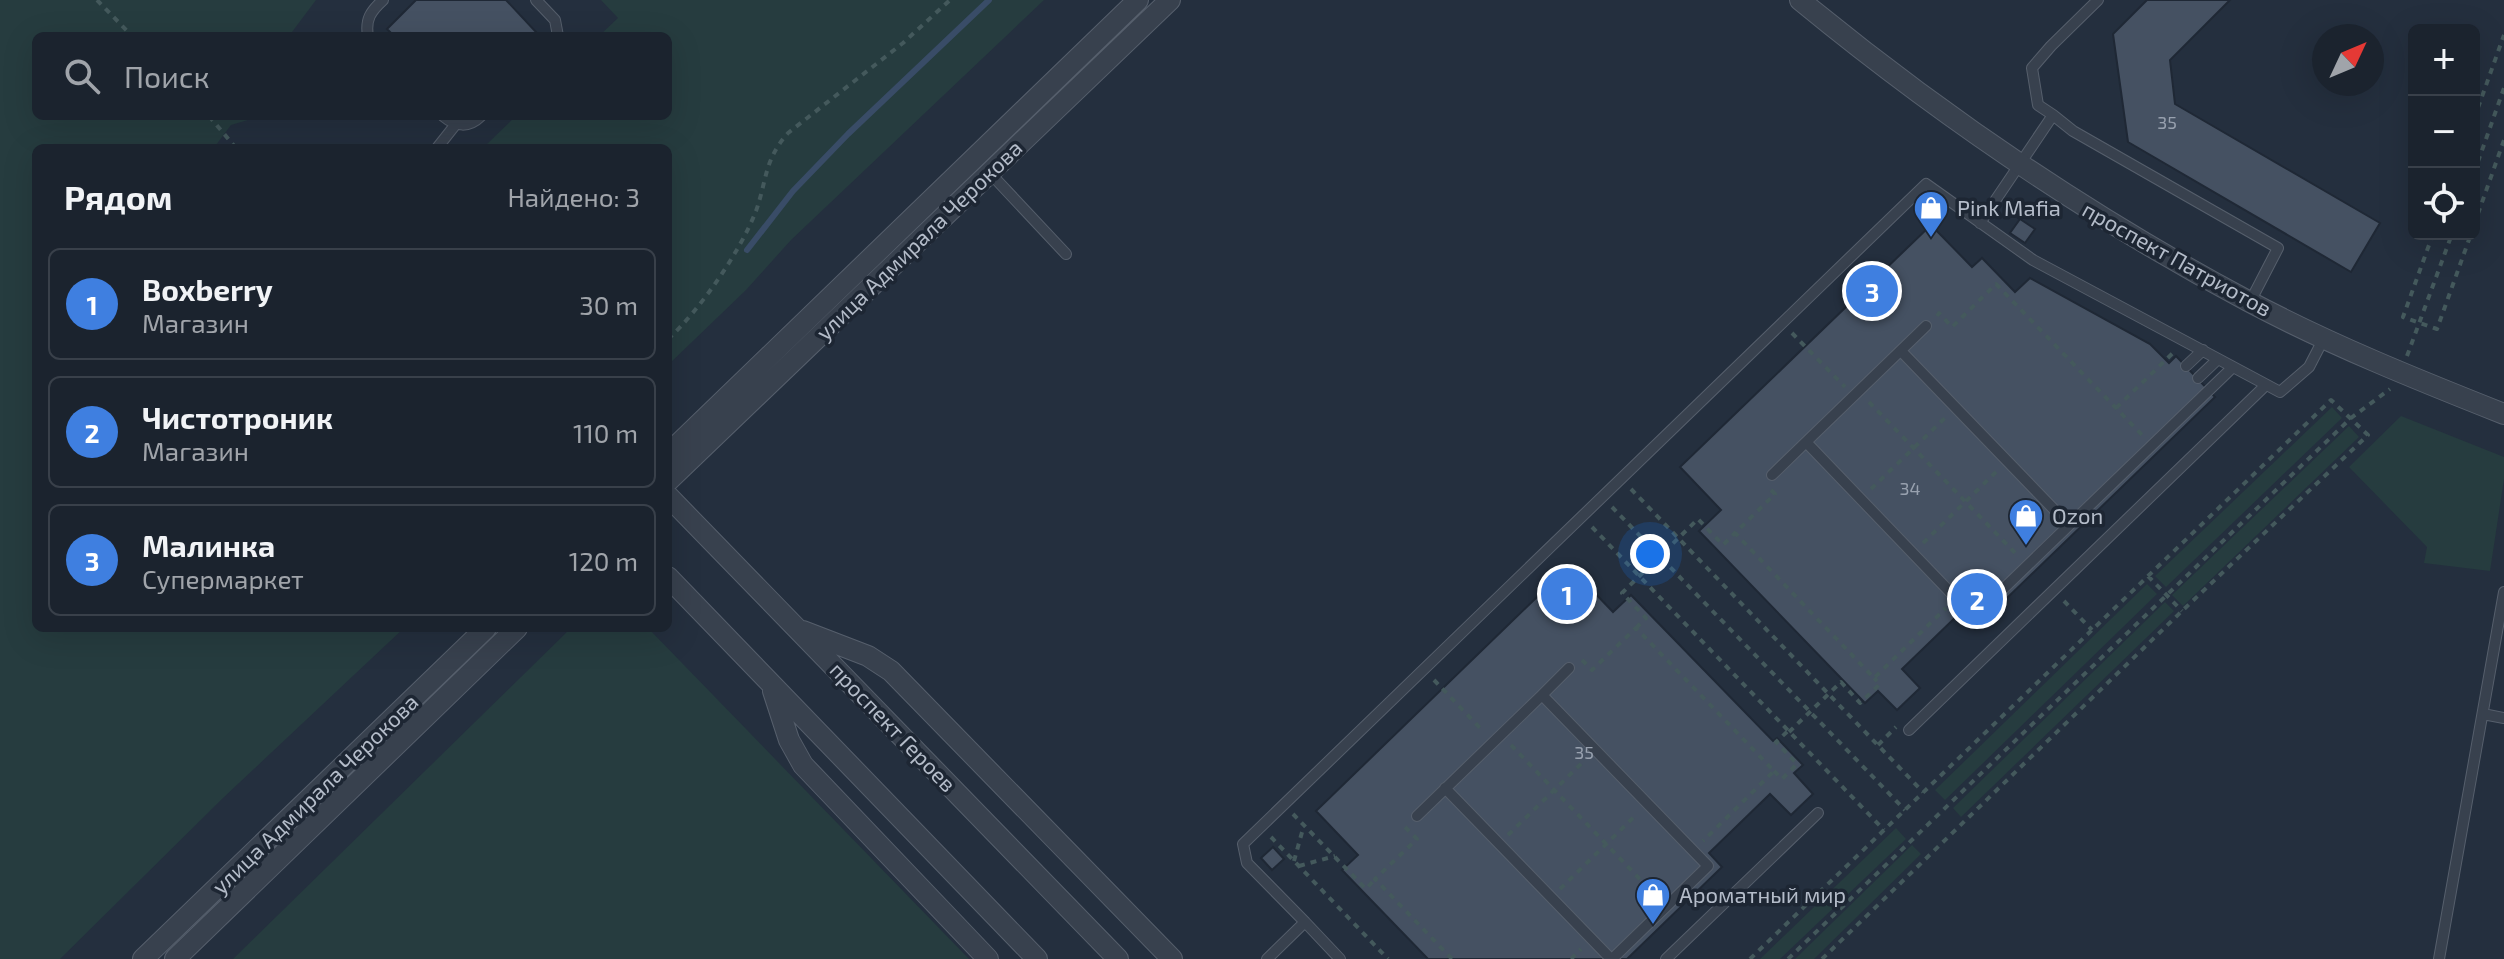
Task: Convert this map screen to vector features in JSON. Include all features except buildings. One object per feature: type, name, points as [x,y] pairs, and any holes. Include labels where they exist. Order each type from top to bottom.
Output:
[{"type":"street","name":"улица Адмирала Черокова","points":[[672,450],[1138,0]]},
{"type":"street","name":"улица Адмирала Черокова","points":[[672,477],[1170,0]]},
{"type":"street","name":"проспект Патриотов","points":[[1800,0],[1910,88],[2018,165],[2142,242],[2250,302],[2324,338],[2400,373],[2504,414]]},
{"type":"street","name":"проспект Героев","points":[[672,500],[1118,959]]},
{"type":"street","points":[[672,581],[1037,959]]},
{"type":"street","points":[[797,629],[868,656],[891,671],[1172,959]]},
{"type":"street","name":"улица Адмирала Черокова","points":[[143,959],[482,632]]},
{"type":"street","name":"улица Адмирала Черокова","points":[[175,959],[513,632]]},
{"type":"street","points":[[770,684],[789,740],[803,765],[988,959]]},
{"type":"lane","points":[[368,32],[371,12],[383,0]]},
{"type":"lane","points":[[536,0],[555,20],[557,32]]},
{"type":"lane","points":[[2098,0],[2032,68],[2038,105],[2073,131],[2278,248],[2250,302]]},
{"type":"lane","points":[[1980,223],[2053,115]]},
{"type":"lane","points":[[450,120],[456,124],[473,124],[477,120]]},
{"type":"lane","points":[[440,144],[456,124]]},
{"type":"lane","points":[[990,173],[1066,254]]},
{"type":"lane","points":[[1340,959],[1247,863],[1243,844],[1926,184],[2033,260],[2280,392],[2309,367],[2324,338]]},
{"type":"lane","points":[[1772,475],[1926,326]]},
{"type":"lane","points":[[2186,366],[2203,350]]},
{"type":"lane","points":[[1901,351],[2069,525]]},
{"type":"lane","points":[[2198,378],[2218,359]]},
{"type":"lane","points":[[1806,442],[1974,617],[2233,367]]},
{"type":"lane","points":[[1909,730],[2266,385]]},
{"type":"lane","points":[[2439,959],[2504,592]]},
{"type":"lane","points":[[1417,816],[1569,668]]},
{"type":"lane","points":[[1445,788],[1611,959],[1667,906],[1708,866],[1542,695]]},
{"type":"lane","points":[[2483,714],[2504,718]]},
{"type":"lane","points":[[1666,959],[1818,813]]},
{"type":"lane","points":[[1267,959],[1305,922]]},
{"type":"path","points":[[97,0],[128,32]]},
{"type":"path","points":[[672,335],[699,306],[734,251],[756,211],[766,166],[776,146],[788,133],[913,35],[950,0]]},
{"type":"path","points":[[2480,102],[2504,35]]},
{"type":"path","points":[[2476,168],[2504,88]]},
{"type":"path","points":[[212,120],[233,144]]},
{"type":"path","points":[[2480,208],[2504,140]]},
{"type":"path","points":[[2431,240],[2403,317],[2437,329],[2469,240]]},
{"type":"path","points":[[2405,362],[2450,240]]},
{"type":"path","points":[[1926,326],[1939,313],[1952,327],[1996,284],[2152,445]]},
{"type":"path","points":[[1805,346],[1914,448],[2027,565]]},
{"type":"path","points":[[2116,408],[2166,360]]},
{"type":"path","points":[[1788,959],[2351,418],[2395,385]]},
{"type":"path","points":[[1750,959],[2331,400],[2368,435],[1822,959]]},
{"type":"path","points":[[1861,499],[1955,408]]},
{"type":"path","points":[[1912,553],[2007,461]]},
{"type":"path","points":[[1569,668],[1580,658],[1592,670],[1646,618],[1622,593],[1678,538],[1698,519],[1723,545],[1775,494],[1764,483],[1772,475]]},
{"type":"path","points":[[1621,479],[1923,792]]},
{"type":"path","points":[[1602,497],[1905,810]]},
{"type":"path","points":[[1582,517],[1884,830]]},
{"type":"path","points":[[1636,628],[1782,779],[1797,764],[1776,742],[1841,682],[1860,703],[1880,684],[1735,533]]},
{"type":"path","points":[[2148,576],[2182,611]]},
{"type":"path","points":[[2054,590],[2092,630]]},
{"type":"path","points":[[1874,678],[1956,598]]},
{"type":"path","points":[[1442,689],[1554,790],[1667,906]]},
{"type":"path","points":[[1499,844],[1596,750]]},
{"type":"path","points":[[1692,851],[1774,771]]},
{"type":"path","points":[[1284,804],[1366,889],[1417,839],[1405,827],[1417,816]]},
{"type":"path","points":[[1551,897],[1648,804]]},
{"type":"path","points":[[1294,861],[1304,825]]},
{"type":"path","points":[[1261,827],[1388,959]]},
{"type":"path","points":[[1299,866],[1335,856]]},
{"type":"path","points":[[1375,879],[1452,959]]},
{"type":"green space","points":[[0,0],[316,0],[292,32],[32,32],[32,120],[248,120],[231,125],[217,144],[32,144],[32,632],[400,632],[223,798],[60,959],[0,959]]},
{"type":"green space","points":[[601,0],[1044,0],[791,240],[746,290],[672,361],[672,144],[487,144],[512,120],[672,120],[672,32],[603,32],[618,18]]},
{"type":"green space","points":[[2332,407],[2342,418],[2166,587],[2155,576]]},
{"type":"green space","points":[[2401,416],[2504,457],[2504,479],[2490,571],[2424,563],[2427,547],[2349,467]]},
{"type":"green space","points":[[2349,426],[2359,437],[2183,606],[2172,595]]},
{"type":"green space","points":[[2147,584],[2157,594],[1945,800],[1935,790]]},
{"type":"green space","points":[[2165,602],[2174,611],[1961,817],[1953,808]]},
{"type":"green space","points":[[567,632],[652,632],[969,959],[233,959]]},
{"type":"green space","points":[[1896,828],[1906,839],[1780,959],[1760,959]]},
{"type":"green space","points":[[1912,845],[1921,854],[1814,959],[1795,959]]},
{"type":"waterway","points":[[747,250],[793,191],[848,134],[989,0]]},
{"type":"place","name":"Pink Mafia","points":[[1931,239]]},
{"type":"place","name":"Малинка","points":[[1872,291]]},
{"type":"place","name":"Ozon","points":[[2026,547]]},
{"type":"place","name":"Boxberry","points":[[1567,594]]},
{"type":"place","name":"Чистотроник","points":[[1977,599]]},
{"type":"place","name":"Ароматный мир","points":[[1653,926]]}]
